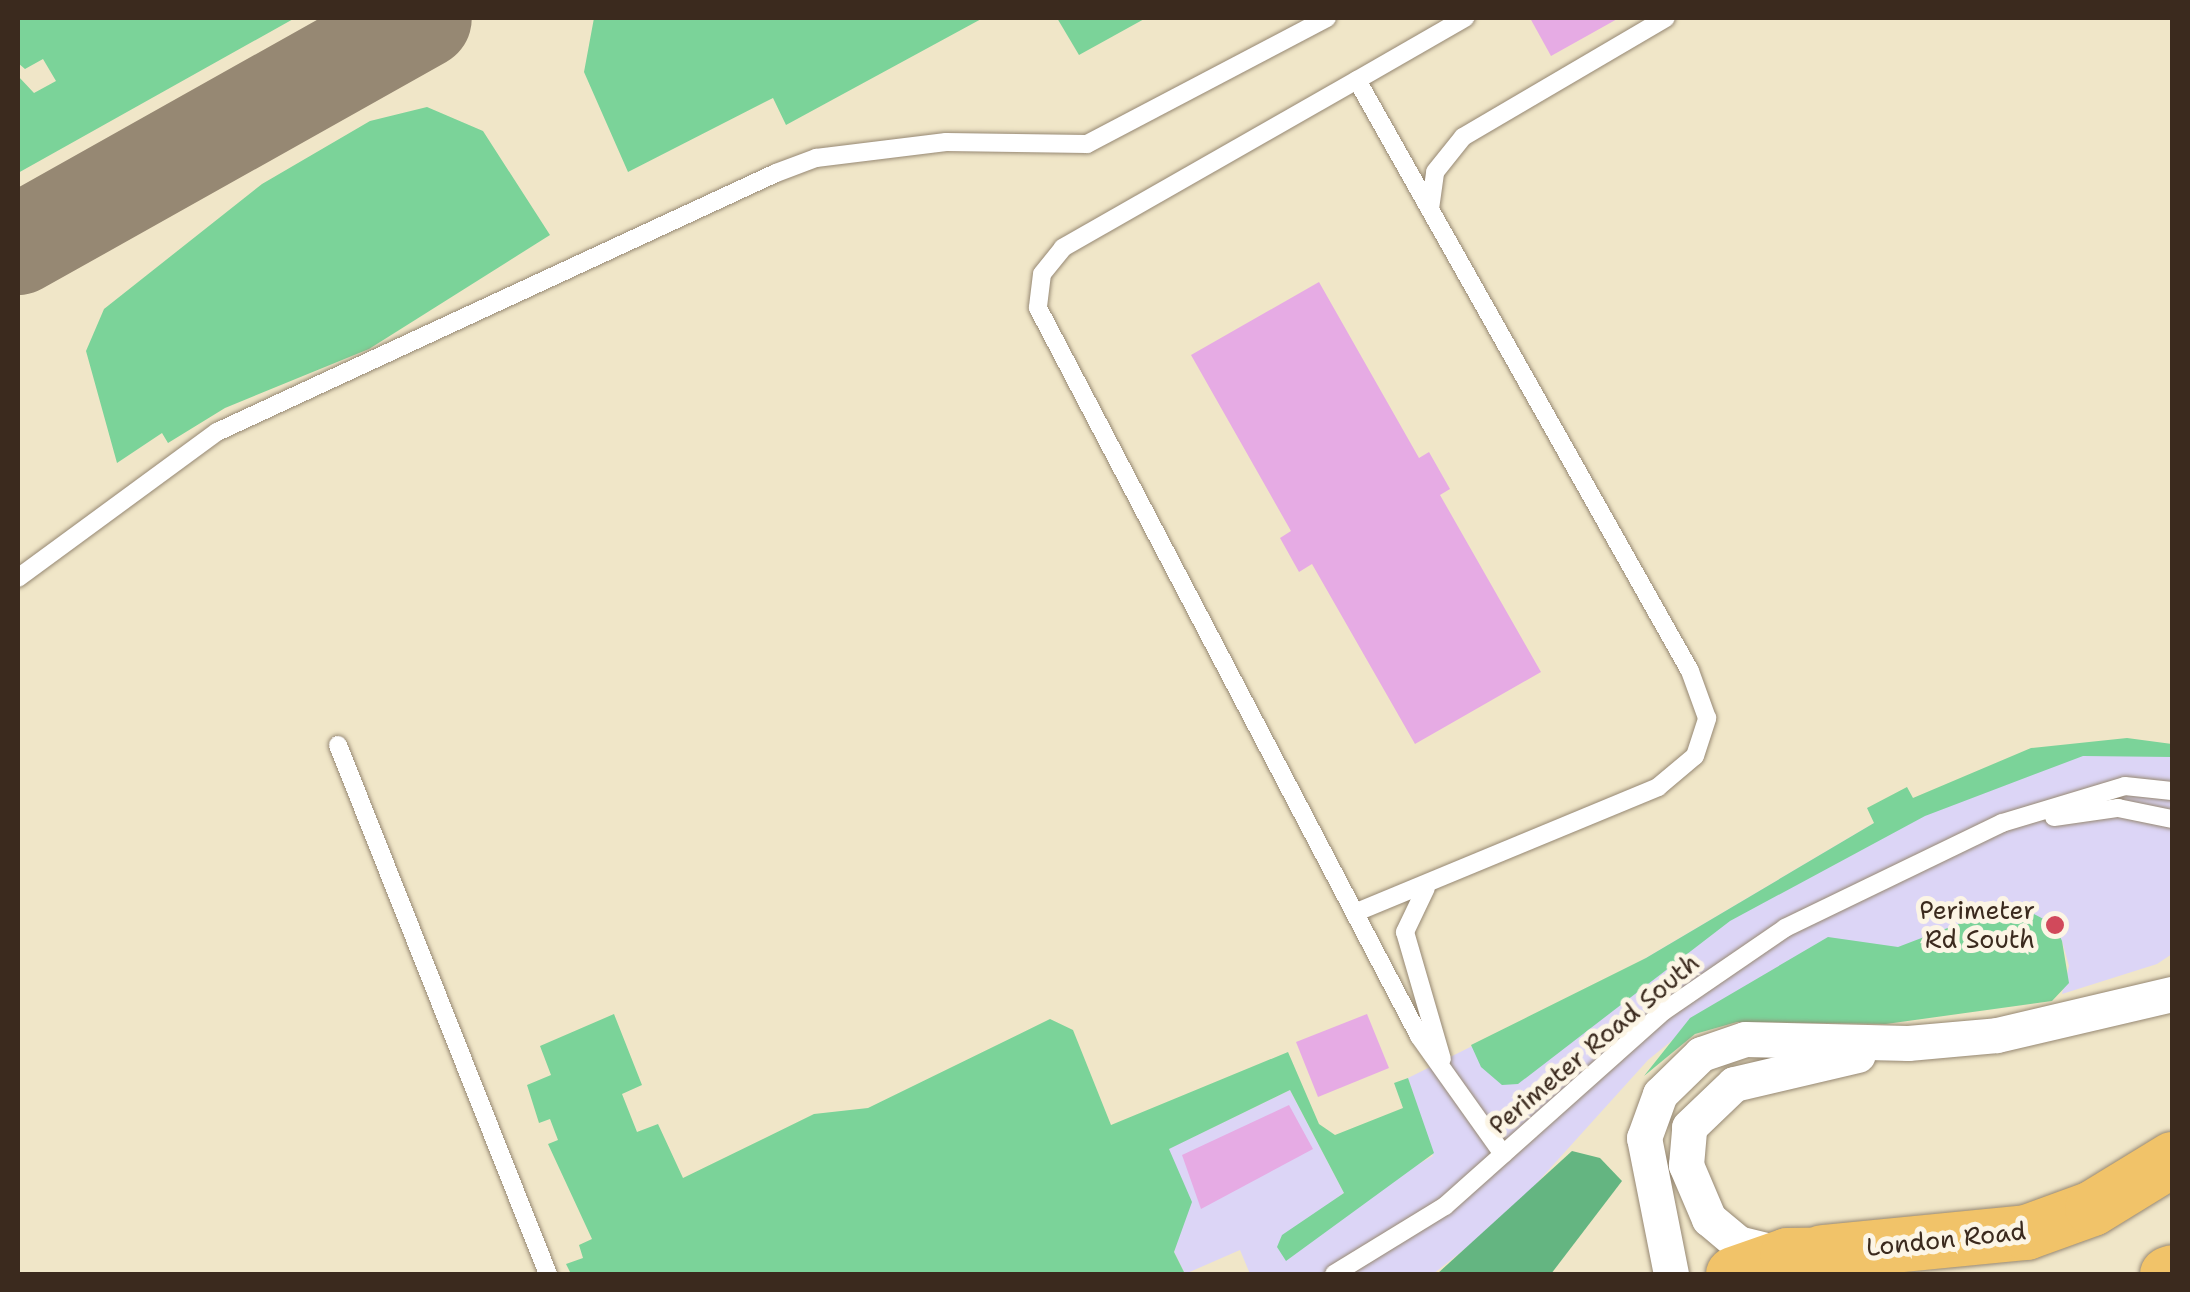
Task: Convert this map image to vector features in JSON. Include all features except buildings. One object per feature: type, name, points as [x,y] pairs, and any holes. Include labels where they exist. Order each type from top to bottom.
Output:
[{"type":"main road","name":"London Road","points":[[1805,1253],[2044,1228],[2172,1159]]},
{"type":"main road","points":[[1733,1274],[1805,1253],[1878,1257],[1918,1274]]},
{"type":"street","points":[[1805,1253],[1755,1250],[1709,1218],[1686,1165],[1690,1127],[1734,1084],[1908,1043],[2055,1025],[2172,994]]},
{"type":"street","points":[[1671,1274],[1644,1138],[1678,1073],[1746,1039],[1908,1043]]},
{"type":"lane","points":[[18,578],[158,467],[237,421],[459,327],[776,173],[906,146],[1088,144],[1327,18]]},
{"type":"lane","points":[[1465,18],[1074,240],[1047,264],[1037,297],[1137,505],[1452,1088],[1503,1154]]},
{"type":"lane","points":[[1430,209],[1435,172],[1463,137],[1666,18]]},
{"type":"lane","points":[[1356,80],[1690,671],[1707,718],[1695,756],[1658,787],[1359,911]]},
{"type":"lane","points":[[338,745],[548,1274]]},
{"type":"lane","name":"Perimeter Road South","points":[[1334,1274],[1445,1206],[1699,984],[1897,868],[2090,795],[2136,786],[2172,791]]},
{"type":"lane","name":"Perimeter Road South","points":[[1897,868],[2082,810],[2172,819]]},
{"type":"lane","points":[[1440,878],[1411,905],[1405,932],[1452,1088]]},
{"type":"shaded area","points":[[2117,742],[2172,752],[2172,954],[2157,964],[2062,994],[2069,966],[2062,941],[1702,1016],[1648,1060],[1507,1216],[1433,1274],[1250,1274],[1240,1250],[1185,1274],[1174,1252],[1185,1205],[1168,1149],[1290,1090],[1344,1193],[1278,1242],[1433,1156],[1408,1078],[1629,968],[1874,823]]},
{"type":"green space","points":[[18,18],[295,18],[18,173],[18,76],[34,93],[56,81],[43,59],[25,69],[18,63]]},
{"type":"green space","points":[[594,18],[983,18],[786,125],[773,98],[628,172],[584,72]]},
{"type":"green space","points":[[1057,18],[1146,18],[1079,55]]},
{"type":"green space","points":[[427,107],[483,131],[550,235],[369,349],[225,408],[168,443],[162,433],[117,463],[86,351],[104,309],[262,184],[370,121]]},
{"type":"green space","points":[[2127,738],[2172,744],[2172,757],[2083,756],[1925,816],[1730,921],[1518,1084],[1502,1085],[1481,1067],[1471,1045],[1646,958],[1874,823],[1867,808],[1907,787],[1913,798],[2031,748]]},
{"type":"green space","points":[[2013,903],[2055,925],[2062,941],[2069,983],[2052,1001],[1886,1024],[1737,1022],[1695,1034],[1644,1076],[1690,1018],[1828,937],[1898,947]]},
{"type":"green space","points":[[614,1014],[642,1085],[622,1094],[637,1132],[658,1124],[683,1178],[814,1114],[868,1108],[1050,1019],[1073,1030],[1111,1125],[1288,1052],[1319,1124],[1335,1135],[1403,1108],[1394,1083],[1408,1078],[1434,1153],[1286,1261],[1277,1247],[1282,1235],[1344,1193],[1290,1090],[1169,1149],[1192,1202],[1174,1252],[1185,1274],[571,1274],[566,1264],[583,1258],[579,1245],[592,1239],[548,1144],[558,1140],[550,1119],[539,1123],[527,1085],[551,1075],[540,1046]]},
{"type":"green space","points":[[1572,1151],[1600,1158],[1622,1181],[1551,1274],[1437,1274]]},
{"type":"taxiway","points":[[18,245],[422,18]]},
{"type":"place","name":"Perimeter Rd South","points":[[2055,925]]}]
